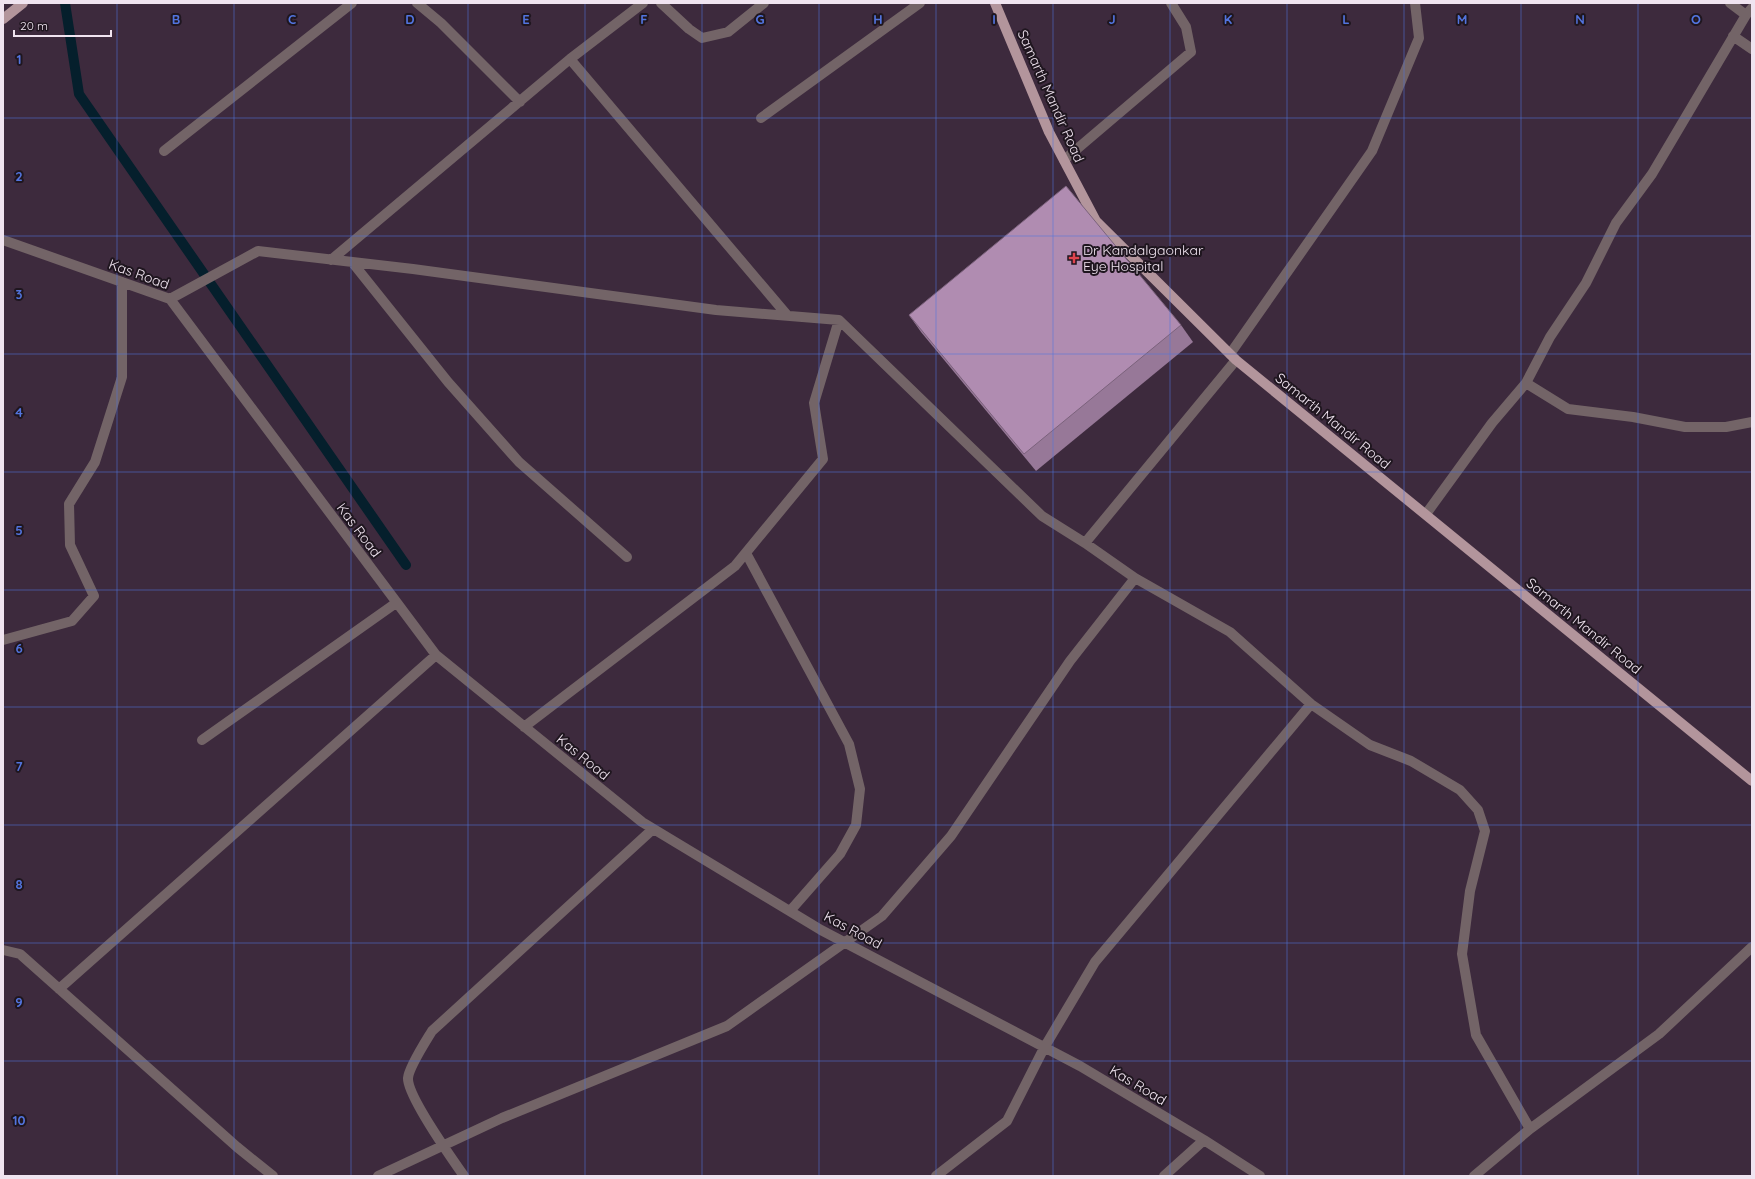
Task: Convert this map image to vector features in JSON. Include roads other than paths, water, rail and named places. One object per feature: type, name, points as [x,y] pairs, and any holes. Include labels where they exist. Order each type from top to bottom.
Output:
[{"type":"main road","points":[[3,19],[23,3]]},
{"type":"main road","name":"Samarth Mandir Road","points":[[995,3],[1049,132],[1096,221],[1233,357],[1752,781]]},
{"type":"street","points":[[164,151],[352,3]]},
{"type":"street","points":[[417,3],[441,22],[520,102]]},
{"type":"street","points":[[331,260],[570,59],[644,3]]},
{"type":"street","points":[[661,3],[689,29],[702,38],[728,32],[764,3]]},
{"type":"street","points":[[760,118],[920,3]]},
{"type":"street","points":[[1064,160],[1191,52],[1186,27],[1171,3]]},
{"type":"street","points":[[1085,543],[1233,357],[1372,150],[1418,38],[1415,3]]},
{"type":"street","points":[[1426,514],[1492,423],[1526,383],[1550,337],[1586,283],[1616,223],[1652,174],[1733,36],[1749,12],[1730,3]]},
{"type":"street","points":[[1733,36],[1752,49]]},
{"type":"street","points":[[570,59],[787,316]]},
{"type":"street","name":"Kas Road","points":[[3,240],[170,299],[436,656],[642,822],[790,911],[845,942],[1080,1066],[1204,1140],[1260,1176]]},
{"type":"street","points":[[170,299],[258,251],[716,310],[838,320],[1042,516],[1085,543],[1135,578],[1230,632],[1311,704],[1370,745],[1411,761],[1460,790],[1478,810],[1486,831],[1470,891],[1462,954],[1476,1035],[1530,1129]]},
{"type":"street","points":[[352,262],[448,382],[519,462],[627,557]]},
{"type":"street","points":[[3,640],[72,621],[94,596],[70,545],[69,504],[95,462],[122,377],[122,282]]},
{"type":"street","points":[[524,727],[735,566],[823,459],[814,403],[838,320]]},
{"type":"street","points":[[1526,383],[1568,409],[1633,417],[1685,427],[1726,427],[1752,422]]},
{"type":"street","points":[[746,553],[849,744],[860,789],[856,825],[840,854],[790,911]]},
{"type":"street","points":[[378,1176],[502,1118],[727,1026],[882,916],[952,836],[1070,661],[1135,578]]},
{"type":"street","points":[[202,740],[396,603]]},
{"type":"street","points":[[59,989],[436,656]]},
{"type":"street","points":[[936,1176],[1007,1122],[1044,1048],[1095,962],[1311,704]]},
{"type":"street","points":[[464,1176],[414,1097],[408,1078],[419,1052],[432,1031],[654,829]]},
{"type":"street","points":[[1474,1176],[1530,1129],[1659,1034],[1752,946]]},
{"type":"street","points":[[3,950],[20,954],[237,1147],[273,1176]]},
{"type":"street","points":[[1164,1176],[1204,1140]]},
{"type":"waterway","points":[[65,3],[79,94],[406,565]]},
{"type":"place","name":"Dr Kandalgaonkar Eye Hospital","points":[[1074,258]]}]
